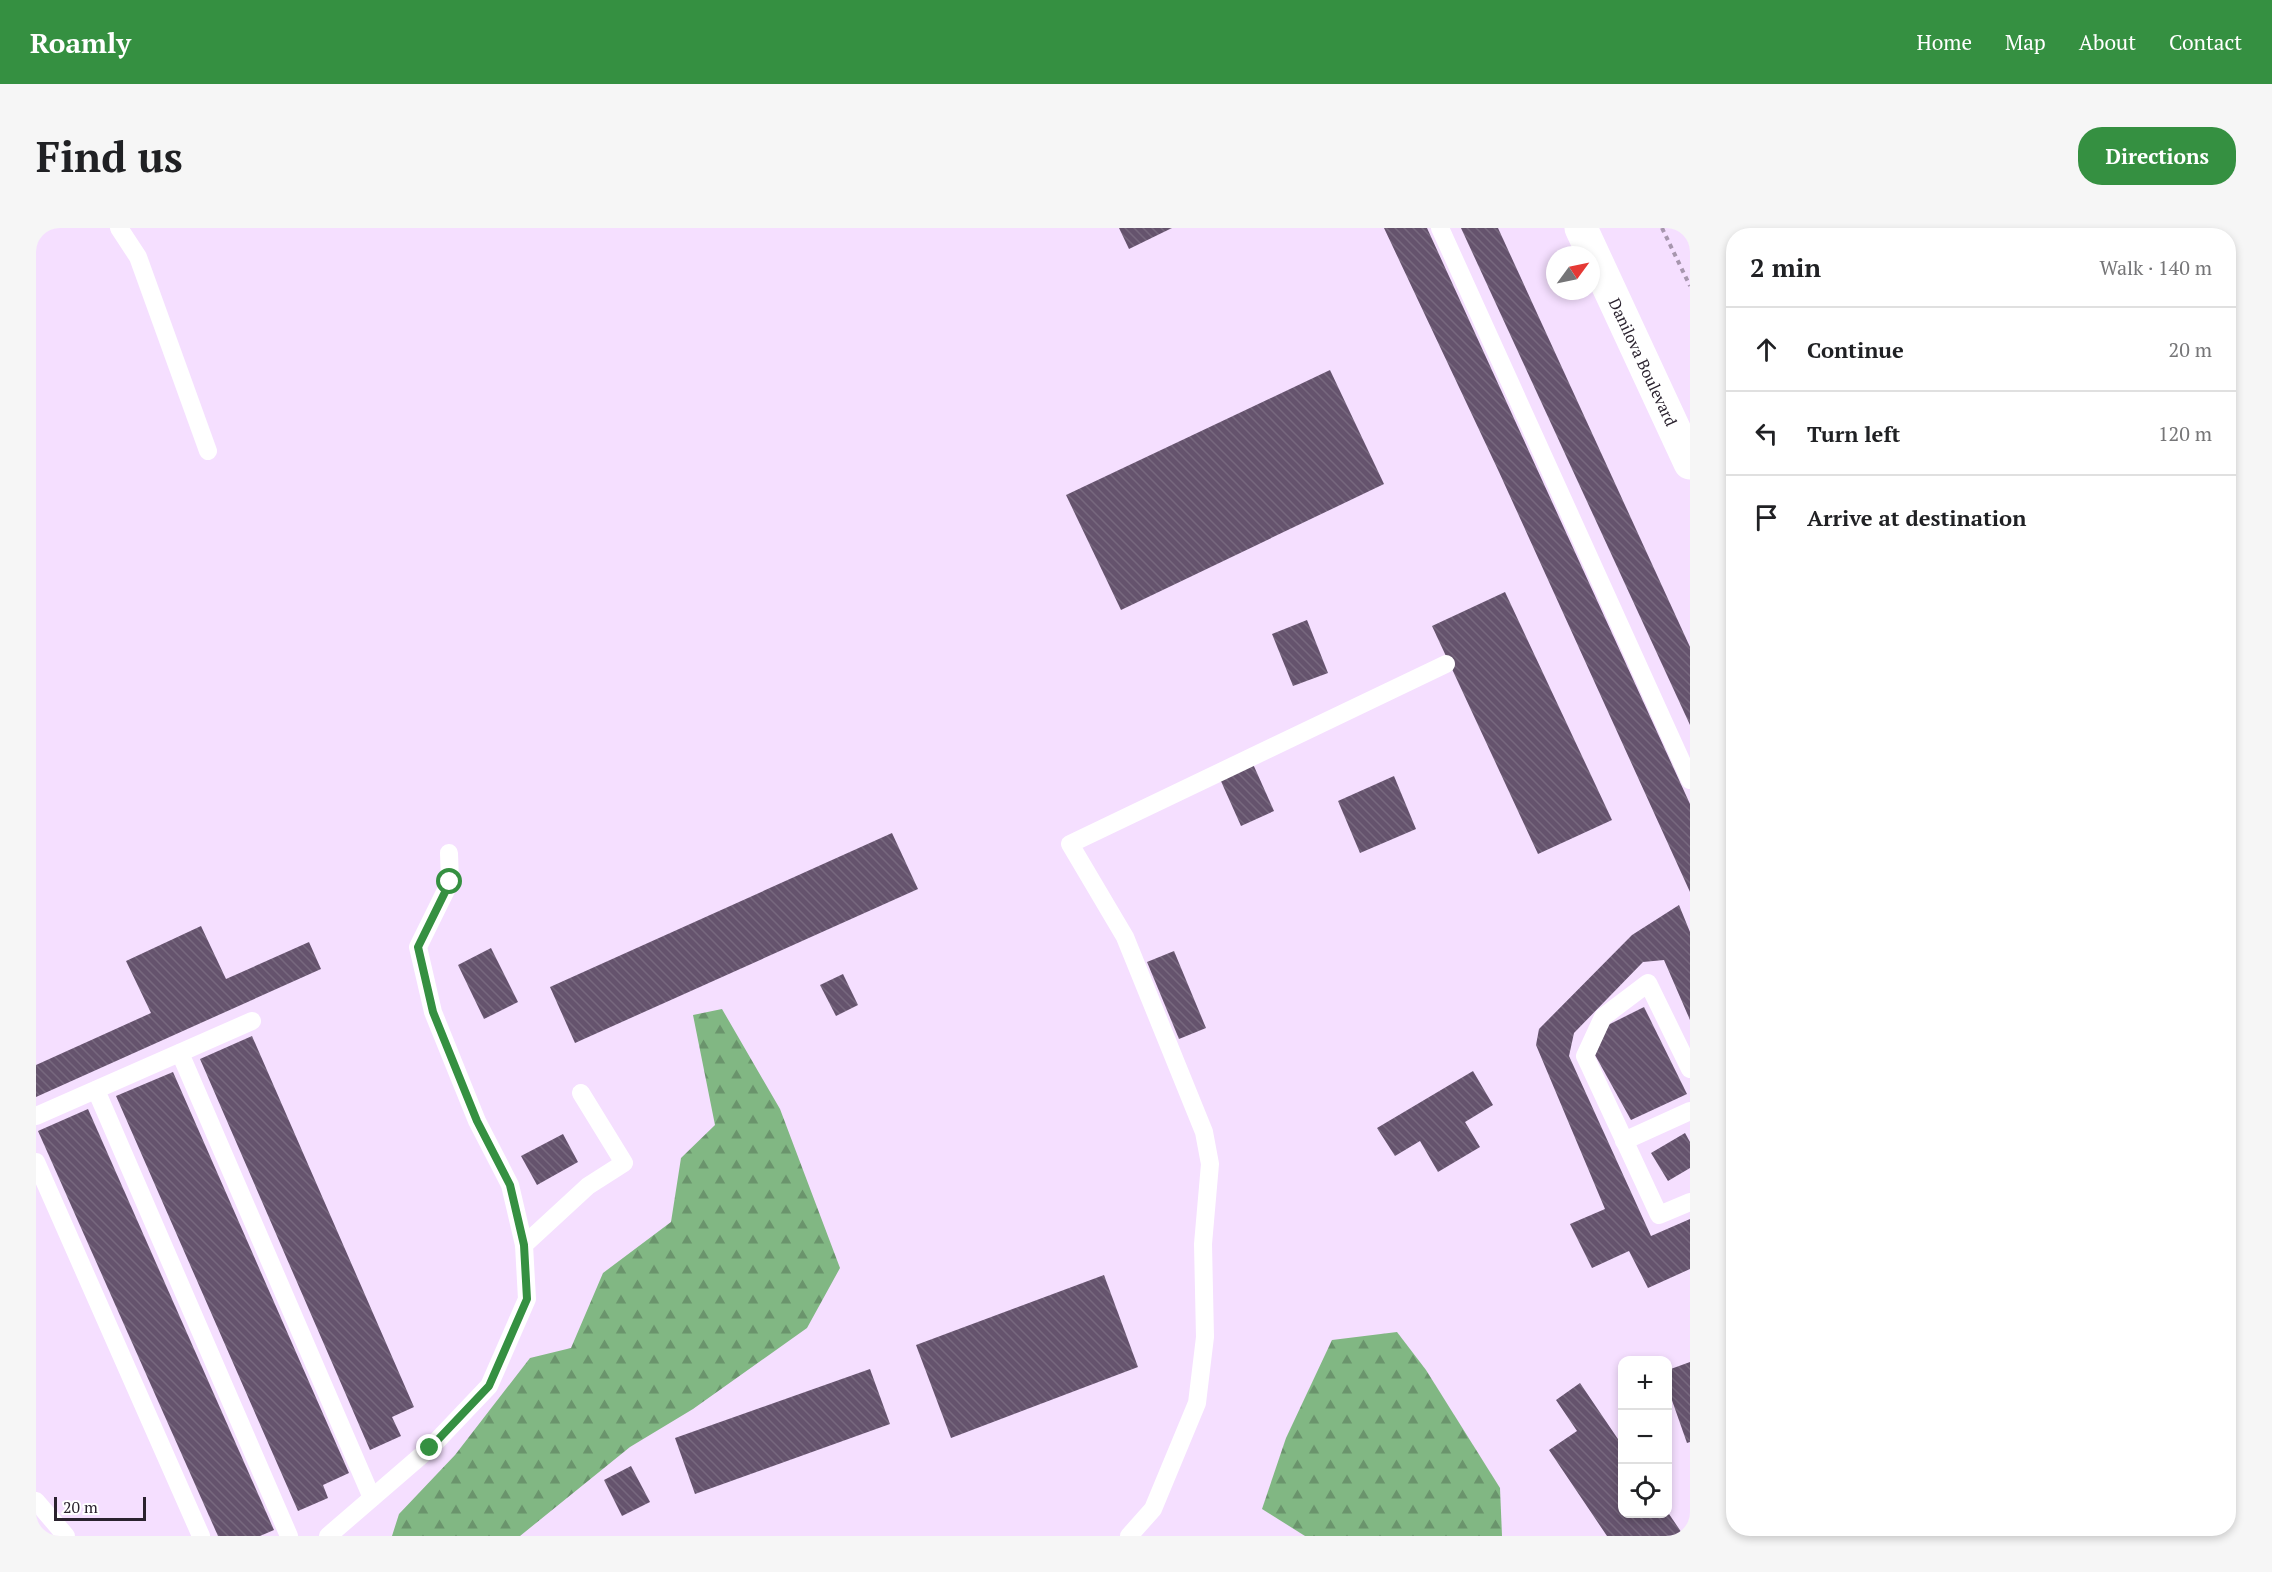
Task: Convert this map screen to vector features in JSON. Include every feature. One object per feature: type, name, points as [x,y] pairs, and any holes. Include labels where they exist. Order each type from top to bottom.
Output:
[{"type":"street","name":"Danilova Boulevard","points":[[1581,228],[1690,463]]},
{"type":"lane","points":[[119,228],[138,257],[208,451]]},
{"type":"lane","points":[[1440,228],[1690,780]]},
{"type":"lane","points":[[1129,1536],[1154,1509],[1197,1403],[1205,1337],[1203,1244],[1210,1164],[1204,1132],[1125,937],[1070,844],[1446,664]]},
{"type":"lane","points":[[328,1536],[430,1448],[489,1386],[527,1299],[524,1245],[510,1185],[477,1121],[433,1012],[418,947],[450,882],[449,853]]},
{"type":"lane","points":[[1690,1069],[1648,983],[1603,1017],[1585,1056],[1659,1215],[1690,1202]]},
{"type":"lane","points":[[36,1116],[252,1022]]},
{"type":"lane","points":[[180,1053],[372,1498]]},
{"type":"lane","points":[[96,1090],[289,1536]]},
{"type":"lane","points":[[524,1245],[588,1186],[624,1163],[580,1093]]},
{"type":"lane","points":[[1624,1141],[1690,1111]]},
{"type":"lane","points":[[36,1162],[201,1536]]},
{"type":"lane","points":[[36,1501],[66,1536]]},
{"type":"path","points":[[1662,228],[1690,286]]},
{"type":"green space","points":[[722,1009],[780,1109],[840,1268],[807,1328],[693,1409],[630,1447],[520,1536],[392,1536],[399,1514],[455,1455],[530,1358],[571,1348],[603,1273],[671,1222],[681,1158],[715,1125],[693,1015]]},
{"type":"green space","points":[[1397,1332],[1426,1370],[1500,1488],[1502,1536],[1305,1536],[1262,1509],[1286,1438],[1332,1340]]},
{"type":"building","points":[[1119,228],[1172,228],[1129,249]]},
{"type":"building","points":[[1384,228],[1427,228],[1690,804],[1690,892],[1499,472]]},
{"type":"building","points":[[1461,228],[1498,228],[1690,647],[1690,725]]},
{"type":"building","points":[[1330,370],[1384,484],[1121,610],[1066,495]]},
{"type":"building","points":[[1505,592],[1612,820],[1538,854],[1432,626]]},
{"type":"building","points":[[1307,620],[1328,673],[1293,686],[1272,634]]},
{"type":"building","points":[[1253,764],[1274,811],[1241,826],[1220,779]]},
{"type":"building","points":[[1394,776],[1416,829],[1360,853],[1338,801]]},
{"type":"building","points":[[892,833],[918,889],[575,1043],[550,987]]},
{"type":"building","points":[[1679,905],[1690,932],[1690,1020],[1664,960],[1643,962],[1574,1033],[1569,1056],[1651,1236],[1690,1219],[1690,1269],[1648,1288],[1629,1251],[1592,1268],[1570,1224],[1605,1209],[1536,1045],[1539,1029],[1632,935]]},
{"type":"building","points":[[201,926],[226,979],[309,942],[321,969],[36,1097],[36,1065],[151,1013],[126,961]]},
{"type":"building","points":[[491,948],[518,1002],[484,1019],[458,965]]},
{"type":"building","points":[[1174,951],[1206,1028],[1179,1039],[1147,962]]},
{"type":"building","points":[[843,974],[858,1005],[836,1016],[820,985]]},
{"type":"building","points":[[1644,1007],[1687,1094],[1631,1120],[1595,1055],[1608,1025]]},
{"type":"building","points":[[252,1036],[414,1407],[392,1417],[401,1436],[370,1450],[200,1059]]},
{"type":"building","points":[[1473,1071],[1493,1105],[1465,1122],[1480,1147],[1438,1172],[1420,1141],[1395,1156],[1377,1128]]},
{"type":"building","points":[[173,1072],[349,1473],[323,1485],[328,1498],[298,1511],[116,1096]]},
{"type":"building","points":[[88,1109],[274,1530],[260,1536],[218,1536],[38,1131]]},
{"type":"building","points":[[1685,1133],[1690,1142],[1690,1168],[1668,1181],[1651,1153]]},
{"type":"building","points":[[563,1134],[578,1162],[537,1185],[521,1156]]},
{"type":"building","points":[[1104,1275],[1138,1367],[951,1438],[916,1345]]},
{"type":"building","points":[[1690,1362],[1690,1442],[1687,1443],[1672,1400],[1672,1369]]},
{"type":"building","points":[[870,1369],[890,1424],[695,1494],[675,1438]]},
{"type":"building","points":[[1580,1383],[1618,1439],[1618,1518],[1672,1518],[1684,1536],[1607,1536],[1549,1450],[1577,1431],[1556,1400]]},
{"type":"building","points":[[631,1466],[650,1502],[622,1516],[604,1480]]},
{"type":"route","points":[[430,1448],[489,1386],[527,1299],[524,1245],[510,1185],[477,1121],[433,1012],[418,947],[450,882]]}]
